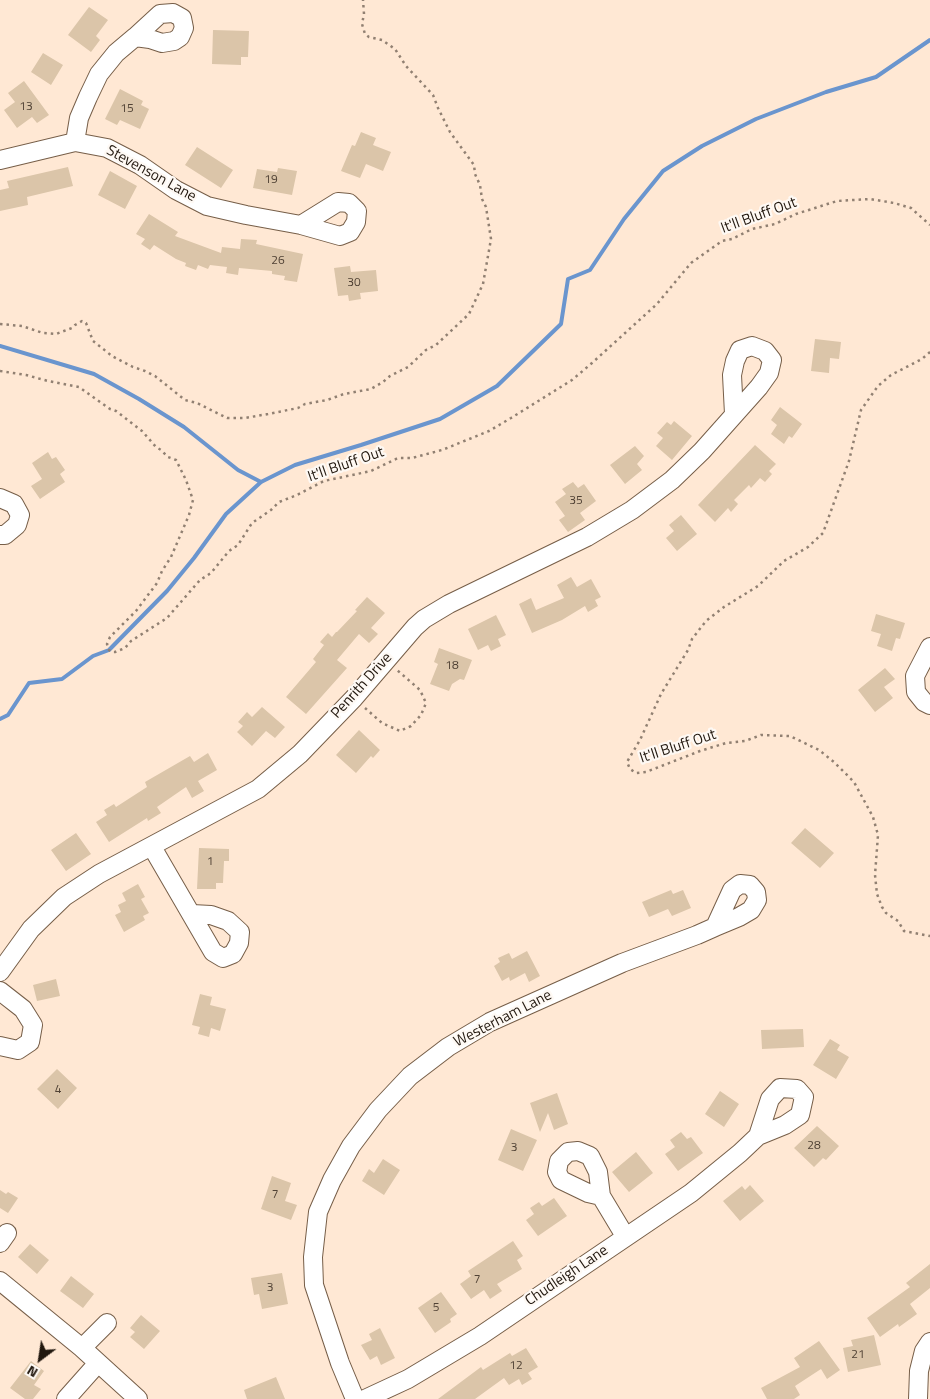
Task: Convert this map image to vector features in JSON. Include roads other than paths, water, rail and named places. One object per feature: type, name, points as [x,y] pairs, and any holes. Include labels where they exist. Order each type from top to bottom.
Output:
[{"type":"street","points":[[75,142],[79,118],[99,74],[116,52],[135,37]]},
{"type":"street","name":"Stevenson Lane","points":[[0,160],[75,142],[106,148],[140,165],[176,190],[207,206],[301,225]]},
{"type":"street","name":"Penrith Drive","points":[[0,972],[31,929],[64,897],[99,874],[258,789],[300,754],[354,698],[415,626],[449,604],[587,537],[632,510],[672,480],[702,451],[734,414]]},
{"type":"street","points":[[0,498],[4,498],[14,504],[20,515],[16,525],[5,535],[0,535]]},
{"type":"street","points":[[930,647],[916,676],[916,692],[924,702],[930,705]]},
{"type":"street","points":[[152,847],[192,914]]},
{"type":"street","name":"Westerham Lane","points":[[355,1399],[340,1364],[314,1285],[313,1257],[318,1212],[332,1180],[351,1146],[378,1110],[410,1076],[448,1047],[490,1022],[622,963],[715,927]]},
{"type":"street","points":[[0,991],[23,1009],[33,1025],[30,1042],[18,1050],[0,1046]]},
{"type":"street","name":"Chudleigh Lane","points":[[365,1399],[408,1379],[444,1358],[691,1192],[740,1153],[758,1136]]},
{"type":"street","points":[[601,1196],[625,1236]]},
{"type":"street","points":[[0,1281],[82,1348],[128,1396]]},
{"type":"street","points":[[82,1348],[107,1323]]},
{"type":"street","points":[[918,1399],[919,1372],[924,1351],[930,1342]]},
{"type":"street","points":[[66,1399],[98,1363]]},
{"type":"waterway","points":[[0,719],[8,715],[29,683],[62,679],[93,656],[109,650],[167,591],[226,514],[261,482],[295,465],[440,419],[497,386],[561,324],[568,279],[590,270],[624,219],[663,171],[702,146],[756,119],[826,92],[876,77],[930,40]]},
{"type":"waterway","points":[[0,346],[94,374],[184,427],[238,470],[261,482]]}]
